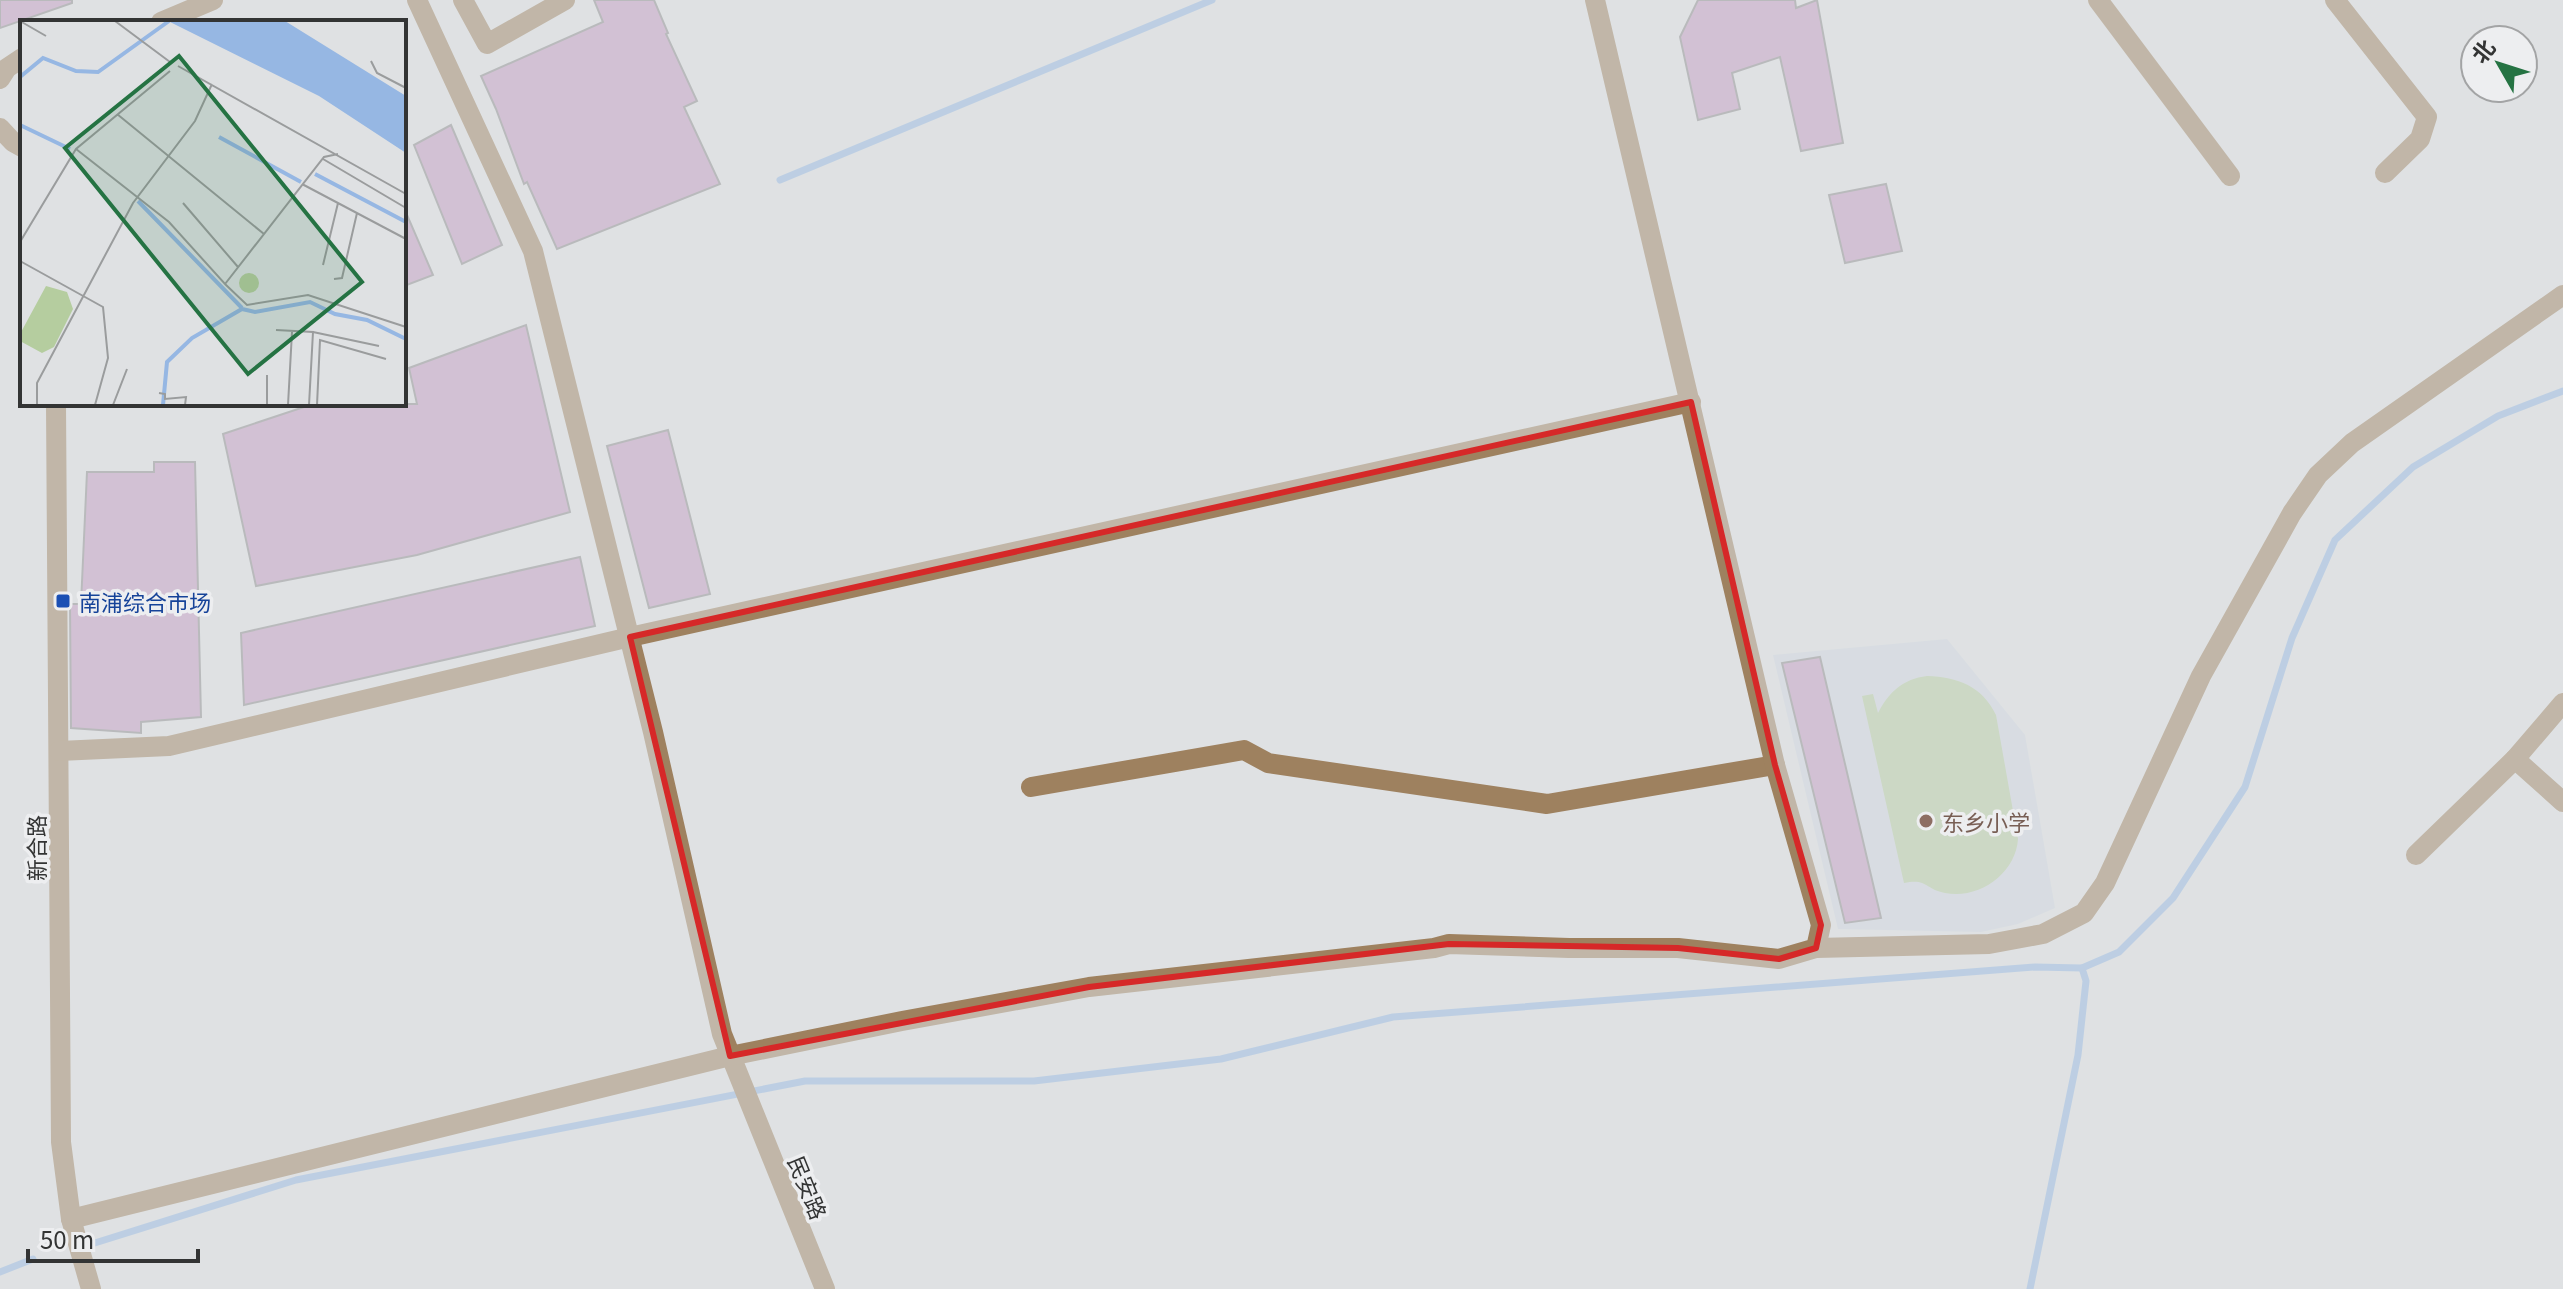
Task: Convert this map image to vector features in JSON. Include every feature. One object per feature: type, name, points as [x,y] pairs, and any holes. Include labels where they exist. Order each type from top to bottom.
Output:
[{"type":"street","points":[[166,20],[213,0]]},
{"type":"street","name":"民安路","points":[[417,0],[533,251],[630,637],[722,1034],[825,1289]]},
{"type":"street","points":[[463,0],[487,44],[565,0]]},
{"type":"street","points":[[1595,0],[1775,765],[1821,925],[1816,948]]},
{"type":"street","points":[[2098,0],[2230,176]]},
{"type":"street","points":[[2335,0],[2427,117],[2420,139],[2385,173]]},
{"type":"street","points":[[0,79],[7,68],[20,59]]},
{"type":"street","points":[[0,128],[20,146]]},
{"type":"street","points":[[73,1226],[730,1056],[1089,987],[1449,944],[1678,948],[1779,959],[1816,948],[1989,944],[2043,934],[2084,913],[2105,883],[2201,676],[2292,513],[2318,475],[2352,443],[2563,295]]},
{"type":"street","points":[[59,751],[169,746],[630,637],[1691,402]]},
{"type":"street","name":"新合路","points":[[56,406],[61,1142],[73,1226],[91,1289]]},
{"type":"street","points":[[2416,855],[2515,759],[2563,703]]},
{"type":"street","points":[[1031,787],[1244,750],[1268,763],[1547,804],[1775,765]]},
{"type":"street","points":[[2515,759],[2563,802]]},
{"type":"highlighted area","points":[[1691,402],[1775,765],[1821,925],[1816,948],[1779,959],[1678,948],[1449,944],[1089,987],[730,1056],[630,637]]},
{"type":"shaded area","name":"东乡小学","points":[[1947,639],[2025,735],[2055,908],[2018,924],[1981,932],[1838,929],[1773,655]]},
{"type":"green space","points":[[1927,676],[1949,678],[1968,685],[1984,697],[1996,715],[2018,839],[2011,863],[2003,873],[1983,888],[1970,892],[1945,893],[1922,883],[1904,883],[1862,696],[1873,694],[1878,713],[1898,688],[1911,680]]},
{"type":"building","points":[[0,0],[72,0],[72,3],[0,28]]},
{"type":"building","points":[[594,0],[654,0],[697,101],[684,107],[720,184],[557,249],[527,182],[524,184],[481,76],[603,22]]},
{"type":"building","points":[[1698,0],[1795,0],[1796,8],[1817,0],[1843,143],[1801,151],[1780,57],[1732,73],[1740,109],[1698,120],[1680,37]]},
{"type":"building","points":[[451,125],[502,245],[462,264],[414,145]]},
{"type":"building","points":[[1886,184],[1902,251],[1845,263],[1829,195]]},
{"type":"building","points":[[406,213],[433,275],[406,285]]},
{"type":"building","points":[[526,325],[570,512],[417,555],[256,586],[223,434],[307,406],[417,404],[409,368]]},
{"type":"building","points":[[668,430],[710,594],[649,608],[607,446]]},
{"type":"building","points":[[154,462],[195,462],[201,717],[141,722],[141,733],[71,728],[70,604],[81,604],[87,472],[154,472]]},
{"type":"building","points":[[580,557],[595,626],[244,705],[241,633]]},
{"type":"building","points":[[1820,657],[1881,918],[1845,923],[1782,663]]},
{"type":"waterway","points":[[780,180],[1212,0]]},
{"type":"waterway","points":[[2030,1289],[2078,1055],[2086,981],[2082,968],[2119,952],[2173,898],[2245,787],[2292,638],[2335,540],[2413,467],[2498,416],[2563,391]]},
{"type":"waterway","points":[[82,1247],[296,1180],[805,1081],[1034,1081],[1221,1059],[1393,1017],[2035,967],[2082,968]]},
{"type":"waterway","points":[[0,1272],[33,1259]]},
{"type":"place","name":"南浦综合市场","points":[[63,601]]},
{"type":"place","name":"东乡小学","points":[[1926,821]]}]
